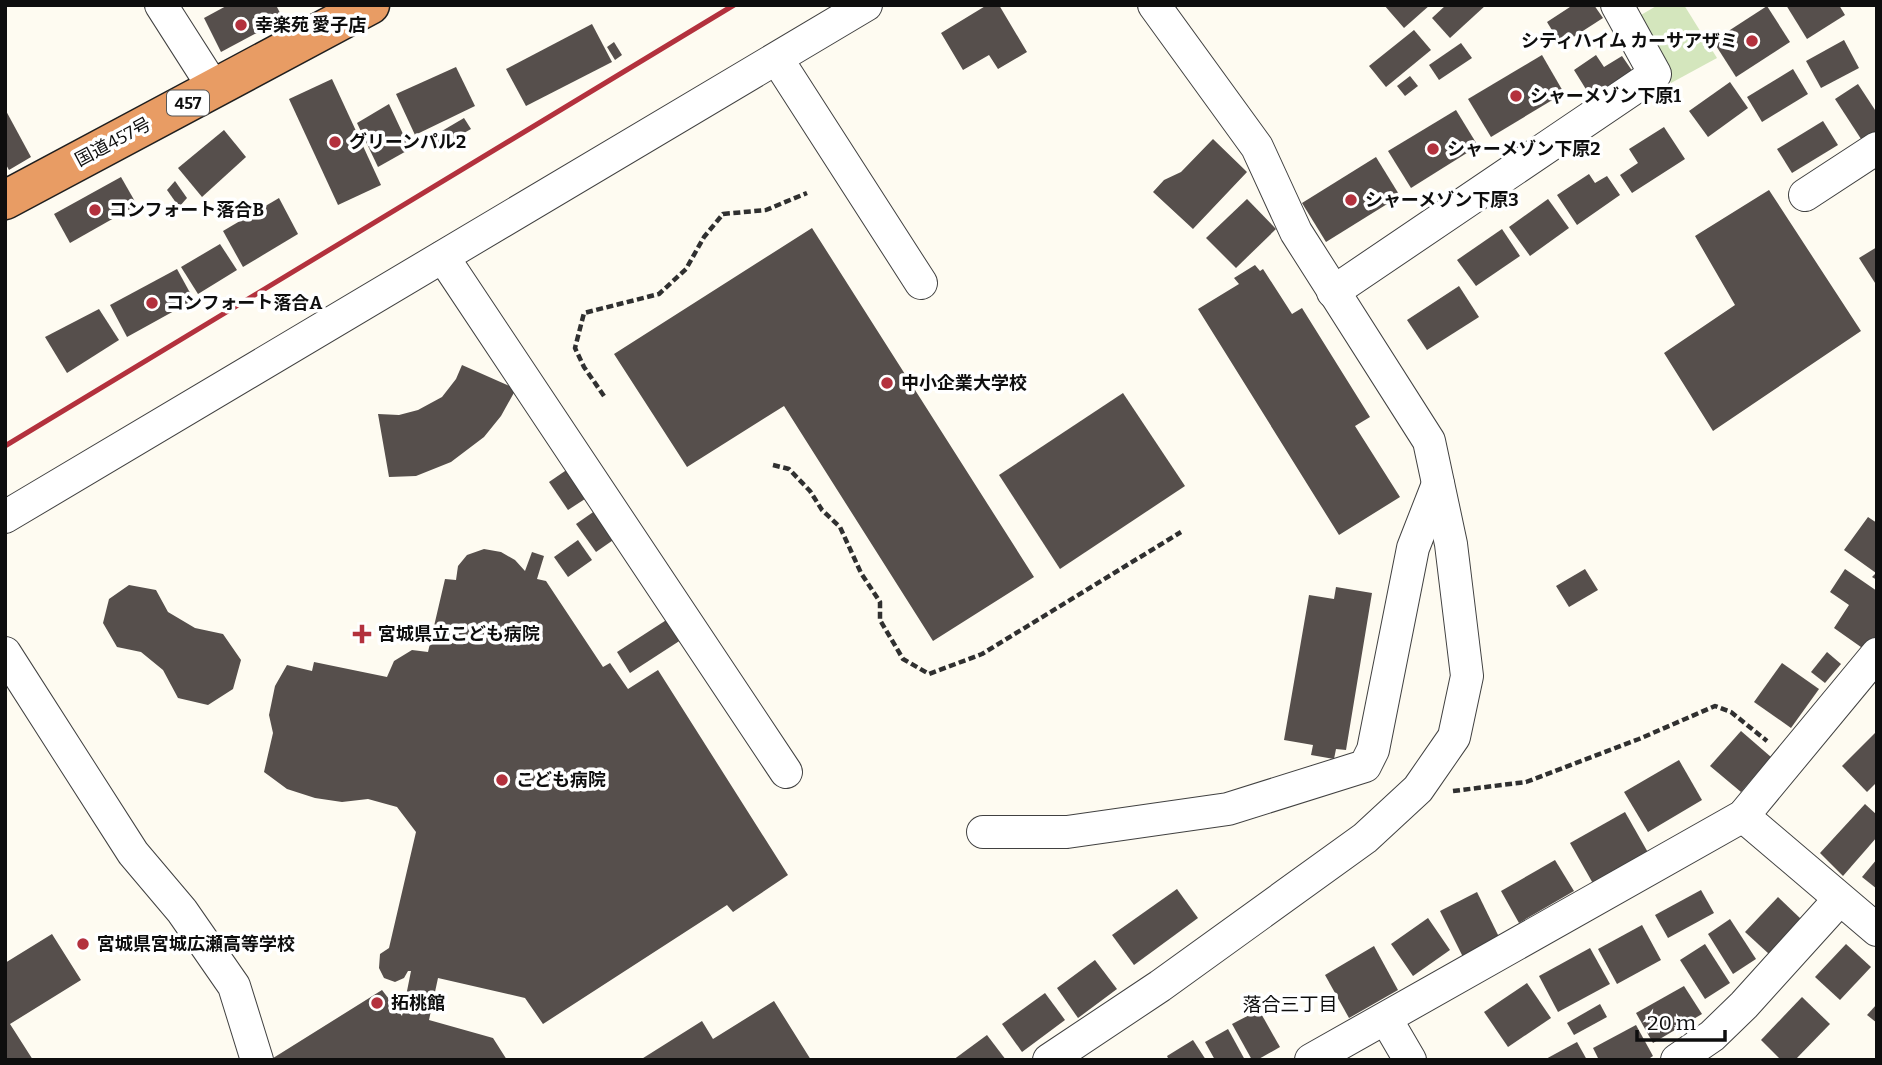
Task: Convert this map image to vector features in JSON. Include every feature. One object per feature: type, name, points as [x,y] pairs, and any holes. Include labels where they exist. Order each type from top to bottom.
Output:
[{"type":"highway","name":"国道457号","points":[[5,200],[370,5]]},
{"type":"street","points":[[161,5],[214,88]]},
{"type":"street","points":[[5,517],[866,5]]},
{"type":"street","points":[[1333,292],[1655,74],[1617,5]]},
{"type":"street","points":[[1049,1060],[1160,986],[1366,838],[1418,789],[1454,737],[1466,676],[1451,544],[1429,440],[1296,232],[1257,147],[1158,7]]},
{"type":"street","points":[[777,59],[921,283]]},
{"type":"street","points":[[1805,195],[1873,160]]},
{"type":"street","points":[[443,257],[786,772]]},
{"type":"street","points":[[983,832],[1067,832],[1228,809],[1365,766],[1373,750],[1413,548],[1438,484]]},
{"type":"street","points":[[5,653],[133,853],[182,911],[234,986],[257,1060]]},
{"type":"street","points":[[1311,1060],[1743,816],[1790,759],[1866,689],[1877,654]]},
{"type":"street","points":[[1743,816],[1877,930]]},
{"type":"street","points":[[1677,1060],[1712,1036],[1744,1005],[1839,900]]},
{"type":"street","points":[[1386,1018],[1410,1060]]},
{"type":"path","points":[[604,396],[584,368],[575,348],[584,313],[659,294],[686,269],[704,237],[723,214],[766,210],[807,193]]},
{"type":"path","points":[[773,465],[789,469],[810,491],[822,510],[840,527],[860,573],[880,602],[880,620],[904,659],[929,674],[982,654],[1181,532]]},
{"type":"path","points":[[1418,789],[1452,791],[1526,782],[1639,739],[1715,706],[1731,712],[1790,759]]},
{"type":"green space","points":[[1658,5],[1684,5],[1717,58],[1671,83],[1634,19]]},
{"type":"building","points":[[228,5],[276,5],[283,19],[221,52],[204,18]]},
{"type":"building","points":[[987,5],[999,5],[1027,52],[998,69],[989,55],[963,70],[941,33]]},
{"type":"building","points":[[1384,5],[1430,5],[1404,28]]},
{"type":"building","points":[[1446,5],[1486,5],[1450,38],[1432,18]]},
{"type":"building","points":[[1573,5],[1594,5],[1603,18],[1561,45],[1547,22]]},
{"type":"building","points":[[1786,5],[1839,5],[1845,15],[1807,39]]},
{"type":"building","name":"シティハイム カーサアザミ","points":[[1767,6],[1790,42],[1736,77],[1713,41]]},
{"type":"building","points":[[592,24],[612,62],[526,106],[506,69]]},
{"type":"building","points":[[1414,30],[1431,50],[1386,87],[1369,66]]},
{"type":"building","points":[[1844,40],[1859,68],[1821,88],[1806,61]]},
{"type":"building","points":[[614,42],[622,55],[615,60],[607,47]]},
{"type":"building","points":[[1461,43],[1472,58],[1439,80],[1429,65]]},
{"type":"building","name":"シャーメゾン下原1","points":[[1542,55],[1564,93],[1491,137],[1468,99]]},
{"type":"building","points":[[1596,55],[1604,67],[1622,56],[1633,72],[1592,99],[1574,70]]},
{"type":"building","points":[[456,67],[475,106],[415,135],[396,94]]},
{"type":"building","points":[[1793,69],[1808,94],[1762,122],[1747,97]]},
{"type":"building","points":[[1410,76],[1418,86],[1405,96],[1397,86]]},
{"type":"building","name":"グリーンパル2","points":[[332,79],[381,185],[338,205],[289,99]]},
{"type":"building","points":[[1730,82],[1748,108],[1708,137],[1689,111]]},
{"type":"building","points":[[1858,84],[1877,113],[1877,133],[1863,142],[1835,99]]},
{"type":"building","points":[[389,104],[410,149],[378,167],[357,123]]},
{"type":"building","points":[[5,109],[31,157],[9,170],[5,163]]},
{"type":"building","name":"シャーメゾン下原2","points":[[1456,110],[1478,146],[1411,188],[1388,151]]},
{"type":"building","points":[[464,118],[471,129],[436,149],[430,138]]},
{"type":"building","points":[[1823,121],[1838,145],[1792,173],[1777,149]]},
{"type":"building","points":[[1664,127],[1685,159],[1632,193],[1620,175],[1638,163],[1629,149]]},
{"type":"building","points":[[224,130],[246,157],[202,197],[178,168]]},
{"type":"building","points":[[1213,139],[1247,172],[1193,229],[1153,192],[1164,180],[1181,172]]},
{"type":"building","name":"シャーメゾン下原3","points":[[1376,157],[1400,196],[1326,242],[1302,203]]},
{"type":"building","points":[[1589,174],[1595,183],[1607,176],[1620,195],[1577,225],[1557,195]]},
{"type":"building","name":"コンフォート落合B","points":[[121,177],[137,205],[70,243],[54,214]]},
{"type":"building","points":[[175,181],[187,198],[179,207],[167,190]]},
{"type":"building","points":[[1769,190],[1861,331],[1713,431],[1664,353],[1735,305],[1695,236]]},
{"type":"building","points":[[279,198],[298,234],[243,267],[223,231]]},
{"type":"building","points":[[1247,199],[1276,229],[1236,268],[1206,238]]},
{"type":"building","points":[[1548,199],[1569,228],[1530,256],[1509,227]]},
{"type":"building","points":[[812,228],[1034,577],[933,641],[784,406],[687,467],[614,354]]},
{"type":"building","points":[[1502,229],[1520,256],[1476,286],[1457,260]]},
{"type":"building","points":[[220,244],[237,270],[198,294],[181,267]]},
{"type":"building","points":[[1877,247],[1877,286],[1859,258]]},
{"type":"building","points":[[1255,265],[1260,271],[1263,269],[1292,314],[1302,308],[1370,417],[1355,426],[1400,497],[1339,535],[1198,309],[1239,284],[1234,278]]},
{"type":"building","name":"コンフォート落合A","points":[[177,269],[194,300],[127,337],[110,305]]},
{"type":"building","points":[[1459,286],[1479,317],[1427,350],[1407,320]]},
{"type":"building","points":[[99,309],[119,340],[67,373],[45,337]]},
{"type":"building","points":[[462,365],[516,389],[501,416],[484,437],[451,462],[416,476],[389,477],[378,414],[399,415],[418,410],[442,397],[456,379]]},
{"type":"building","points":[[1123,393],[1185,486],[1060,569],[999,475]]},
{"type":"building","points":[[568,469],[588,497],[568,510],[549,482]]},
{"type":"building","points":[[599,508],[619,536],[596,552],[576,524]]},
{"type":"building","points":[[1868,517],[1877,523],[1877,580],[1872,577],[1876,573],[1844,550]]},
{"type":"building","points":[[578,540],[592,560],[568,577],[554,557]]},
{"type":"building","name":"こども病院","points":[[484,549],[501,552],[515,560],[525,571],[532,552],[544,556],[537,579],[546,581],[603,667],[610,663],[628,689],[658,670],[788,875],[733,912],[727,905],[543,1024],[525,998],[438,978],[429,1020],[493,1038],[507,1060],[270,1060],[382,990],[402,1016],[411,971],[395,982],[384,978],[379,968],[380,954],[389,948],[416,832],[397,807],[368,799],[342,802],[315,798],[287,789],[264,772],[273,733],[269,715],[275,686],[287,665],[312,671],[314,662],[387,677],[394,661],[412,650],[428,652],[445,579],[456,580],[458,566],[467,555]]},
{"type":"building","points":[[1585,569],[1598,590],[1569,607],[1556,586]]},
{"type":"building","points":[[1845,569],[1877,591],[1877,639],[1868,652],[1834,628],[1849,605],[1830,592]]},
{"type":"building","points":[[129,585],[156,590],[168,612],[195,628],[223,634],[241,660],[233,689],[208,705],[178,698],[163,670],[141,652],[117,647],[103,623],[109,599]]},
{"type":"building","points":[[1336,587],[1372,593],[1346,750],[1336,749],[1334,759],[1311,755],[1313,745],[1284,740],[1309,595],[1334,599]]},
{"type":"building","points":[[671,617],[684,638],[630,673],[617,652]]},
{"type":"building","points":[[1827,652],[1841,664],[1825,683],[1811,672]]},
{"type":"building","points":[[1782,663],[1819,689],[1791,728],[1754,702]]},
{"type":"building","points":[[1741,731],[1771,757],[1741,792],[1710,766]]},
{"type":"building","points":[[1877,731],[1877,782],[1867,792],[1842,766]]},
{"type":"building","points":[[1679,760],[1702,800],[1648,832],[1624,792]]},
{"type":"building","points":[[1865,804],[1877,815],[1877,837],[1843,876],[1820,853]]},
{"type":"building","points":[[1625,812],[1650,856],[1595,887],[1570,843]]},
{"type":"building","points":[[1877,859],[1877,889],[1862,877]]},
{"type":"building","points":[[1555,860],[1574,891],[1519,923],[1501,891]]},
{"type":"building","points":[[1177,889],[1198,918],[1134,965],[1112,935]]},
{"type":"building","points":[[1701,890],[1714,913],[1668,938],[1655,915]]},
{"type":"building","points":[[1477,892],[1500,939],[1463,957],[1440,911]]},
{"type":"building","points":[[1778,897],[1802,920],[1769,954],[1745,932]]},
{"type":"building","points":[[1428,918],[1450,950],[1413,976],[1391,944]]},
{"type":"building","points":[[1730,919],[1756,959],[1733,974],[1708,934]]},
{"type":"building","points":[[1642,925],[1661,960],[1617,984],[1598,949]]},
{"type":"building","points":[[52,934],[81,980],[10,1024],[33,1060],[5,1060],[5,963]]},
{"type":"building","points":[[1705,944],[1730,983],[1705,999],[1680,960]]},
{"type":"building","points":[[1846,944],[1871,967],[1840,1000],[1815,977]]},
{"type":"building","points":[[1374,946],[1398,990],[1349,1018],[1325,975]]},
{"type":"building","points":[[1590,948],[1610,984],[1558,1012],[1539,976]]},
{"type":"building","points":[[1095,960],[1117,989],[1078,1018],[1057,988]]},
{"type":"building","points":[[1527,983],[1551,1018],[1508,1047],[1484,1012]]},
{"type":"building","points":[[1684,986],[1702,1014],[1653,1043],[1636,1013]]},
{"type":"building","points":[[1045,993],[1065,1020],[1022,1052],[1002,1024]]},
{"type":"building","points":[[1802,997],[1830,1024],[1795,1060],[1781,1060],[1761,1040]]},
{"type":"building","points":[[774,1001],[811,1060],[640,1060],[702,1021],[713,1039]]},
{"type":"building","points":[[1600,1004],[1607,1017],[1574,1035],[1567,1023]]},
{"type":"building","points":[[1877,1004],[1877,1023],[1867,1015]]},
{"type":"building","points":[[1259,1010],[1280,1047],[1257,1060],[1252,1060],[1232,1024]]},
{"type":"building","points":[[1636,1025],[1653,1056],[1647,1060],[1599,1060],[1593,1048]]},
{"type":"building","points":[[1228,1029],[1245,1060],[1215,1060],[1205,1042]]},
{"type":"building","points":[[987,1035],[1006,1060],[953,1060]]},
{"type":"building","points":[[1193,1040],[1206,1060],[1169,1060],[1167,1056]]},
{"type":"building","points":[[1577,1042],[1587,1060],[1544,1060]]},
{"type":"railway","points":[[5,446],[734,5]]},
{"type":"place","name":"幸楽苑 愛子店","points":[[241,25]]},
{"type":"place","name":"シティハイム カーサアザミ","points":[[1752,41]]},
{"type":"place","name":"シャーメゾン下原1","points":[[1516,96]]},
{"type":"place","name":"グリーンパル2","points":[[335,142]]},
{"type":"place","name":"シャーメゾン下原2","points":[[1433,149]]},
{"type":"place","name":"シャーメゾン下原3","points":[[1351,200]]},
{"type":"place","name":"コンフォート落合B","points":[[95,210]]},
{"type":"place","name":"コンフォート落合A","points":[[152,303]]},
{"type":"place","name":"中小企業大学校","points":[[887,383]]},
{"type":"place","name":"宮城県立こども病院","points":[[362,634]]},
{"type":"place","name":"こども病院","points":[[502,780]]},
{"type":"place","name":"宮城県宮城広瀬高等学校","points":[[83,944]]},
{"type":"place","name":"拓桃館","points":[[377,1003]]},
{"type":"district","name":"落合三丁目","points":[[1290,1004]]}]
